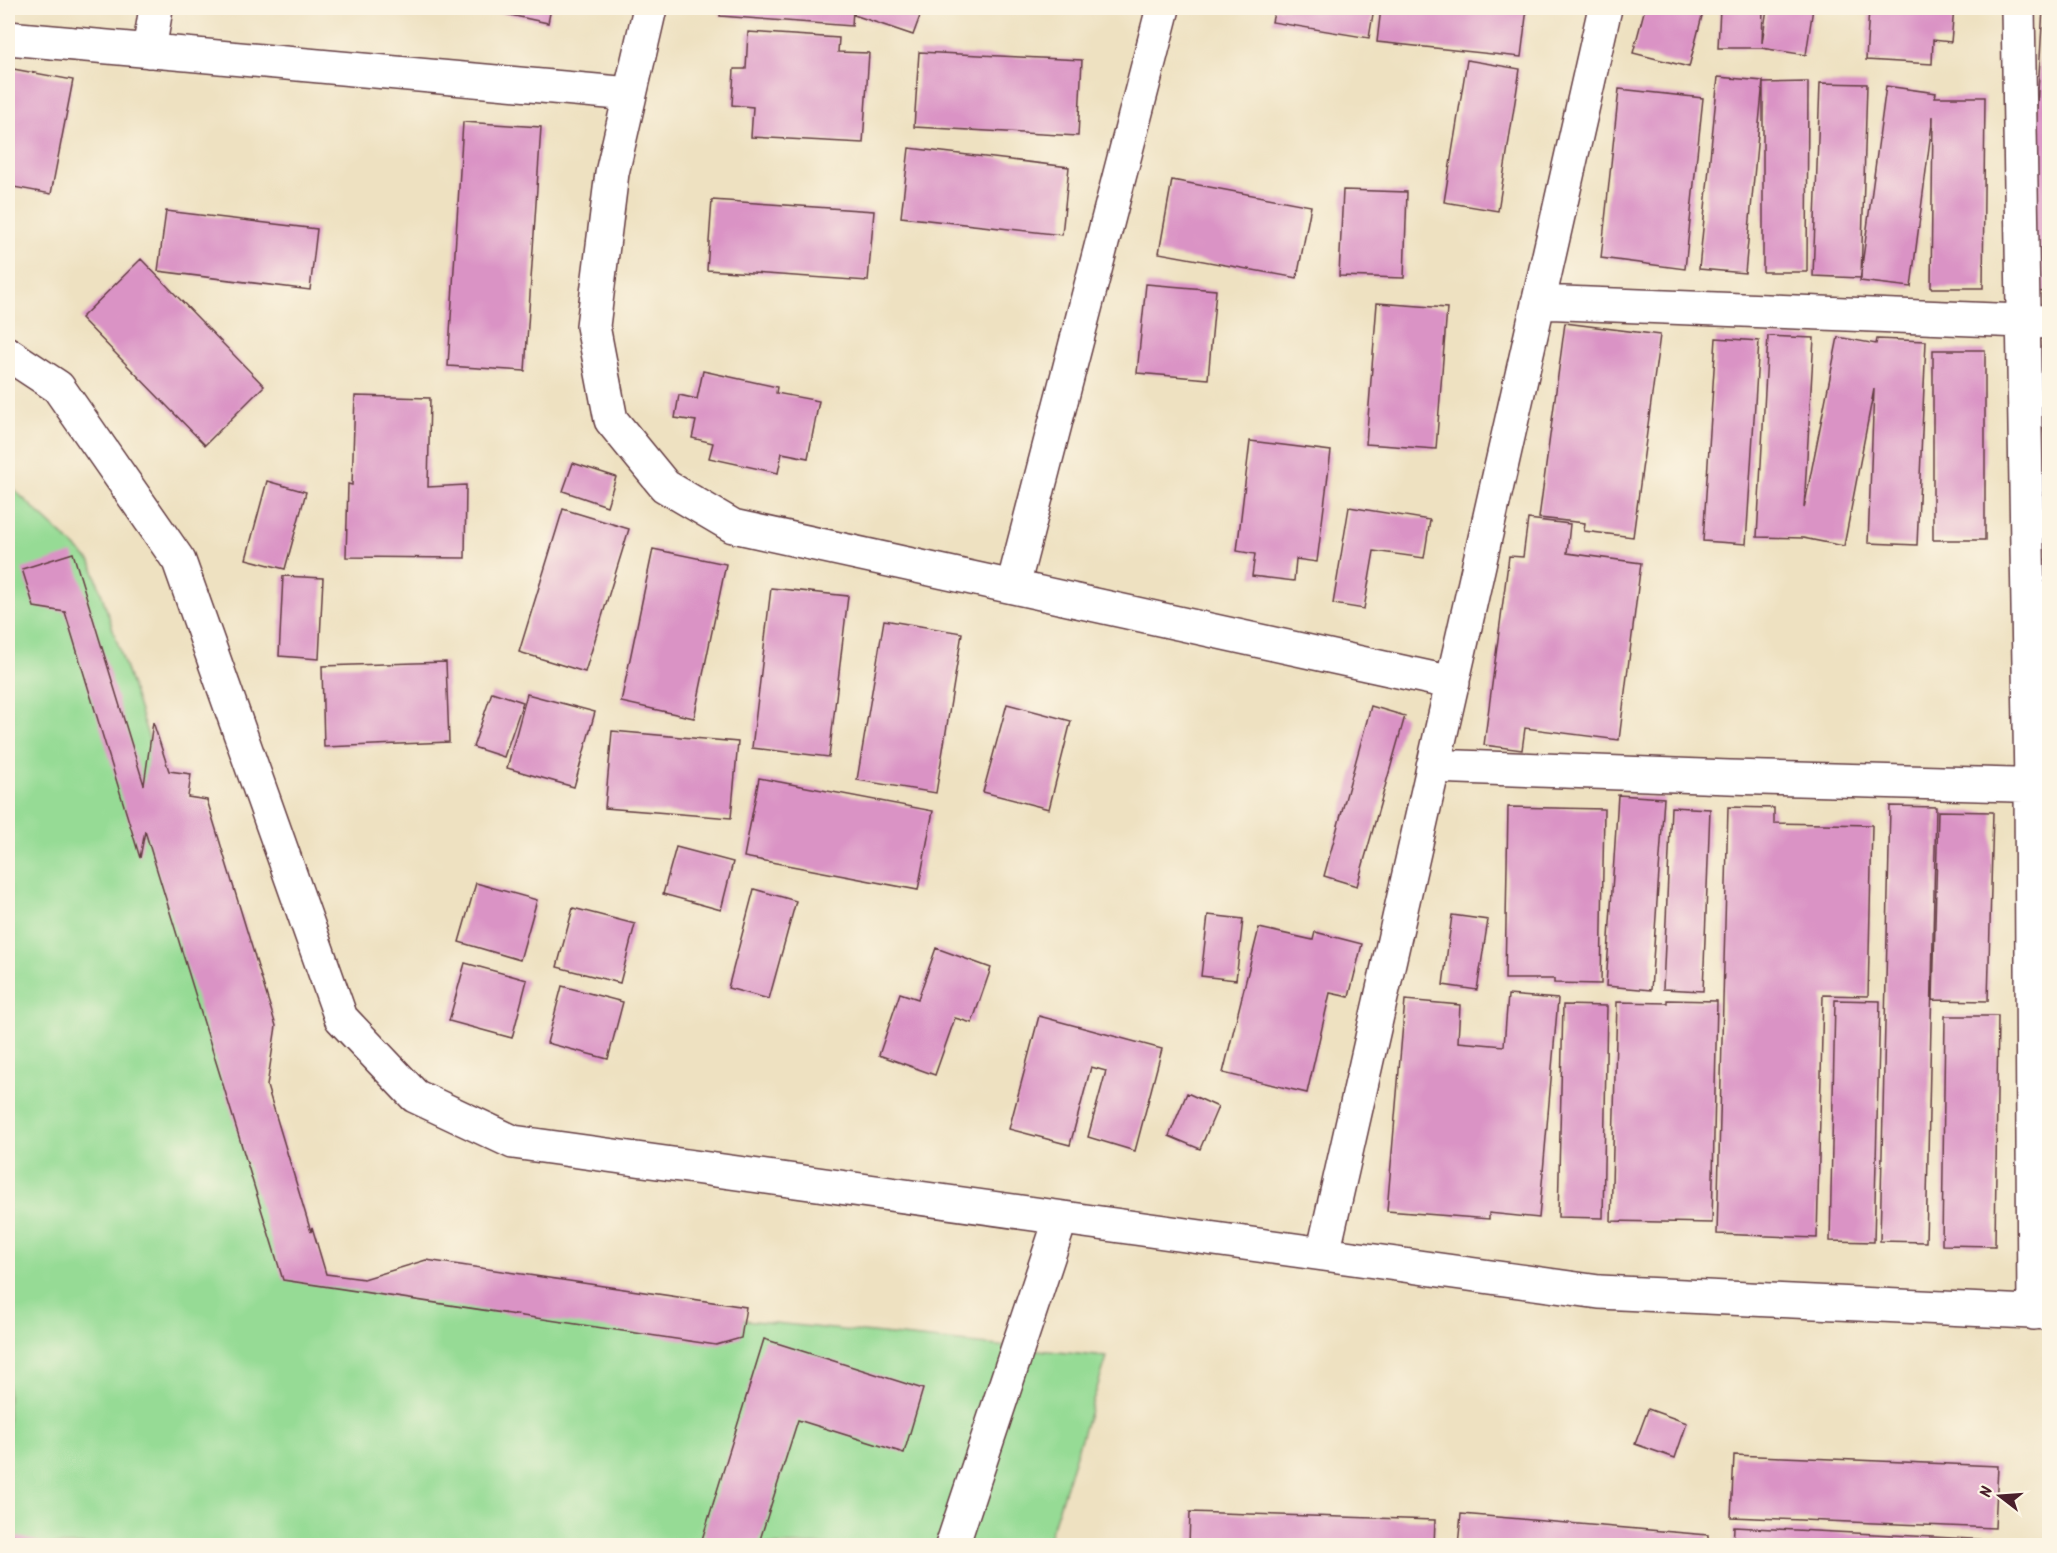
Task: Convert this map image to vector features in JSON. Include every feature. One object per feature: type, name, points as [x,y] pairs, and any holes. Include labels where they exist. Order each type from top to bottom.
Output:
[{"type":"street","points":[[149,51],[156,8]]},
{"type":"street","points":[[650,8],[612,173],[593,327],[611,420],[665,486],[734,526],[1453,683]]},
{"type":"street","points":[[1012,586],[1163,8]]},
{"type":"street","points":[[1323,1254],[1605,8]]},
{"type":"street","points":[[8,354],[58,387],[179,561],[341,1018],[415,1096],[513,1142],[1599,1292],[2042,1313],[2037,321],[2018,8]]},
{"type":"street","points":[[8,38],[630,94]]},
{"type":"street","points":[[1538,302],[2037,321]]},
{"type":"street","points":[[1433,766],[2040,785]]},
{"type":"street","points":[[952,1545],[1061,1218]]},
{"type":"green space","points":[[8,484],[91,562],[325,1277],[1107,1357],[1047,1545],[8,1545]]},
{"type":"building","points":[[477,8],[551,8],[548,23]]},
{"type":"building","points":[[721,8],[853,8],[852,26],[720,16]]},
{"type":"building","points":[[857,8],[923,8],[913,35],[854,15]]},
{"type":"building","points":[[1275,8],[1374,8],[1369,38],[1272,22]]},
{"type":"building","points":[[1381,8],[1527,8],[1521,57],[1377,42]]},
{"type":"building","points":[[1645,8],[1704,8],[1689,67],[1633,53]]},
{"type":"building","points":[[1720,8],[1763,8],[1762,43],[1767,8],[1813,8],[1806,55],[1761,48],[1718,48]]},
{"type":"building","points":[[1869,8],[1954,8],[1951,42],[1933,40],[1932,64],[1866,60]]},
{"type":"building","points":[[2043,8],[2050,8],[2050,292],[2026,291]]},
{"type":"building","points":[[748,32],[839,38],[838,52],[869,53],[863,143],[751,137],[753,107],[732,105],[734,69],[746,69]]},
{"type":"building","points":[[919,52],[1082,60],[1078,136],[914,127]]},
{"type":"building","points":[[1467,60],[1520,69],[1498,211],[1444,202]]},
{"type":"building","points":[[8,68],[73,80],[51,194],[8,186]]},
{"type":"building","points":[[1718,77],[1763,81],[1745,273],[1699,269]]},
{"type":"building","points":[[1808,82],[1807,272],[1763,272],[1763,83]]},
{"type":"building","points":[[1820,83],[1867,84],[1861,278],[1813,276]]},
{"type":"building","points":[[1886,86],[1936,93],[1935,97],[1985,97],[1983,288],[1931,288],[1933,116],[1911,287],[1860,281]]},
{"type":"building","points":[[1619,89],[1703,98],[1685,269],[1601,258]]},
{"type":"building","points":[[463,122],[541,127],[525,371],[448,366]]},
{"type":"building","points":[[909,148],[1069,167],[1062,235],[901,217]]},
{"type":"building","points":[[1172,180],[1311,206],[1297,278],[1159,253]]},
{"type":"building","points":[[1343,190],[1407,192],[1404,278],[1339,276]]},
{"type":"building","points":[[712,200],[874,211],[868,281],[707,270]]},
{"type":"building","points":[[166,211],[317,229],[310,290],[158,271]]},
{"type":"building","points":[[141,259],[264,386],[205,445],[81,318]]},
{"type":"building","points":[[1146,284],[1216,290],[1208,379],[1137,373]]},
{"type":"building","points":[[1377,303],[1447,308],[1436,449],[1366,444]]},
{"type":"building","points":[[1565,323],[1660,335],[1633,537],[1584,531],[1585,523],[1539,518]]},
{"type":"building","points":[[1768,336],[1814,338],[1804,508],[1838,337],[1876,344],[1877,339],[1926,341],[1917,545],[1868,543],[1874,389],[1844,546],[1803,538],[1757,537]]},
{"type":"building","points":[[1716,338],[1759,341],[1746,544],[1703,541]]},
{"type":"building","points":[[1933,350],[1985,350],[1985,540],[1933,540]]},
{"type":"building","points":[[703,371],[777,387],[776,393],[819,401],[808,458],[782,453],[778,473],[709,458],[713,443],[692,438],[696,421],[675,418],[679,395],[697,399]]},
{"type":"building","points":[[2048,374],[2050,374],[2050,549],[2032,547]]},
{"type":"building","points":[[355,396],[430,398],[428,487],[466,485],[465,558],[346,557],[348,484],[352,485]]},
{"type":"building","points":[[1250,441],[1331,451],[1317,562],[1296,559],[1294,581],[1252,576],[1255,554],[1237,551]]},
{"type":"building","points":[[573,463],[616,477],[607,506],[563,491]]},
{"type":"building","points":[[267,481],[306,492],[285,569],[246,559]]},
{"type":"building","points":[[1349,507],[1430,520],[1424,558],[1374,551],[1364,609],[1333,604]]},
{"type":"building","points":[[563,509],[629,529],[585,672],[519,652]]},
{"type":"building","points":[[1528,519],[1570,524],[1567,553],[1641,563],[1619,740],[1525,728],[1522,750],[1484,745],[1509,556],[1523,557]]},
{"type":"building","points":[[653,549],[726,564],[694,718],[621,702]]},
{"type":"building","points":[[73,553],[144,785],[153,722],[169,771],[191,774],[188,797],[207,800],[276,1026],[267,1086],[326,1274],[364,1279],[426,1260],[746,1307],[741,1338],[716,1345],[283,1280],[145,831],[140,858],[65,612],[34,607],[22,569]]},
{"type":"building","points":[[2050,559],[2050,732],[2048,732],[2040,627],[2045,627],[2040,560]]},
{"type":"building","points":[[283,576],[323,578],[319,659],[279,656]]},
{"type":"building","points":[[771,588],[848,596],[829,757],[752,748]]},
{"type":"building","points":[[884,620],[962,633],[936,793],[857,780]]},
{"type":"building","points":[[446,662],[449,742],[324,747],[322,666]]},
{"type":"building","points":[[492,692],[523,702],[504,757],[473,747]]},
{"type":"building","points":[[527,694],[595,712],[574,787],[507,768]]},
{"type":"building","points":[[1007,704],[1071,721],[1049,809],[983,792]]},
{"type":"building","points":[[1371,706],[1405,716],[1357,886],[1324,876]]},
{"type":"building","points":[[612,731],[738,742],[731,818],[605,808]]},
{"type":"building","points":[[759,778],[933,811],[918,890],[744,857]]},
{"type":"building","points":[[1618,795],[1664,798],[1651,990],[1606,986]]},
{"type":"building","points":[[1890,806],[1936,807],[1926,1242],[1880,1241]]},
{"type":"building","points":[[1508,807],[1604,809],[1601,984],[1554,983],[1554,979],[1505,979]]},
{"type":"building","points":[[1671,807],[1710,809],[1703,991],[1663,989]]},
{"type":"building","points":[[1728,807],[1774,808],[1774,823],[1872,825],[1868,996],[1823,995],[1817,1238],[1717,1234]]},
{"type":"building","points":[[1938,811],[1993,812],[1988,1001],[1933,1000]]},
{"type":"building","points":[[676,847],[733,862],[721,910],[663,894]]},
{"type":"building","points":[[476,883],[537,900],[520,960],[459,942]]},
{"type":"building","points":[[754,889],[796,901],[769,999],[728,988]]},
{"type":"building","points":[[573,908],[635,924],[620,983],[557,967]]},
{"type":"building","points":[[1208,915],[1243,919],[1236,980],[1201,976]]},
{"type":"building","points":[[1452,915],[1488,920],[1477,990],[1443,985]]},
{"type":"building","points":[[1259,928],[1313,940],[1315,932],[1362,944],[1349,997],[1330,993],[1307,1093],[1223,1073]]},
{"type":"building","points":[[936,948],[991,968],[972,1023],[955,1018],[935,1075],[879,1055],[900,993],[918,999]]},
{"type":"building","points":[[465,963],[527,980],[512,1038],[449,1021]]},
{"type":"building","points":[[562,986],[623,1002],[608,1059],[547,1043]]},
{"type":"building","points":[[1508,995],[1558,999],[1539,1218],[1489,1213],[1489,1219],[1387,1211],[1405,1000],[1460,1005],[1458,1042],[1504,1046]]},
{"type":"building","points":[[1667,1000],[1717,1001],[1712,1223],[1611,1221],[1617,1002],[1667,1003]]},
{"type":"building","points":[[1835,1000],[1880,1001],[1874,1242],[1830,1241]]},
{"type":"building","points":[[1563,1005],[1607,1006],[1603,1218],[1558,1217]]},
{"type":"building","points":[[1039,1016],[1162,1049],[1135,1151],[1088,1137],[1106,1071],[1091,1067],[1070,1145],[1009,1129]]},
{"type":"building","points":[[1945,1016],[1998,1016],[1995,1246],[1942,1245]]},
{"type":"building","points":[[1187,1093],[1218,1107],[1200,1149],[1169,1136]]},
{"type":"building","points":[[764,1339],[923,1389],[904,1453],[798,1420],[758,1546],[700,1546]]},
{"type":"building","points":[[1648,1409],[1687,1423],[1675,1458],[1635,1444]]},
{"type":"building","points":[[1734,1455],[1998,1466],[1995,1528],[1731,1517]]},
{"type":"building","points":[[1190,1512],[1435,1520],[1434,1546],[1189,1546]]},
{"type":"building","points":[[1461,1514],[1708,1535],[1708,1546],[1458,1546]]},
{"type":"building","points":[[1734,1527],[1991,1540],[1991,1546],[1733,1546]]},
{"type":"building","points":[[8,1534],[52,1545],[52,1546],[8,1546]]}]
